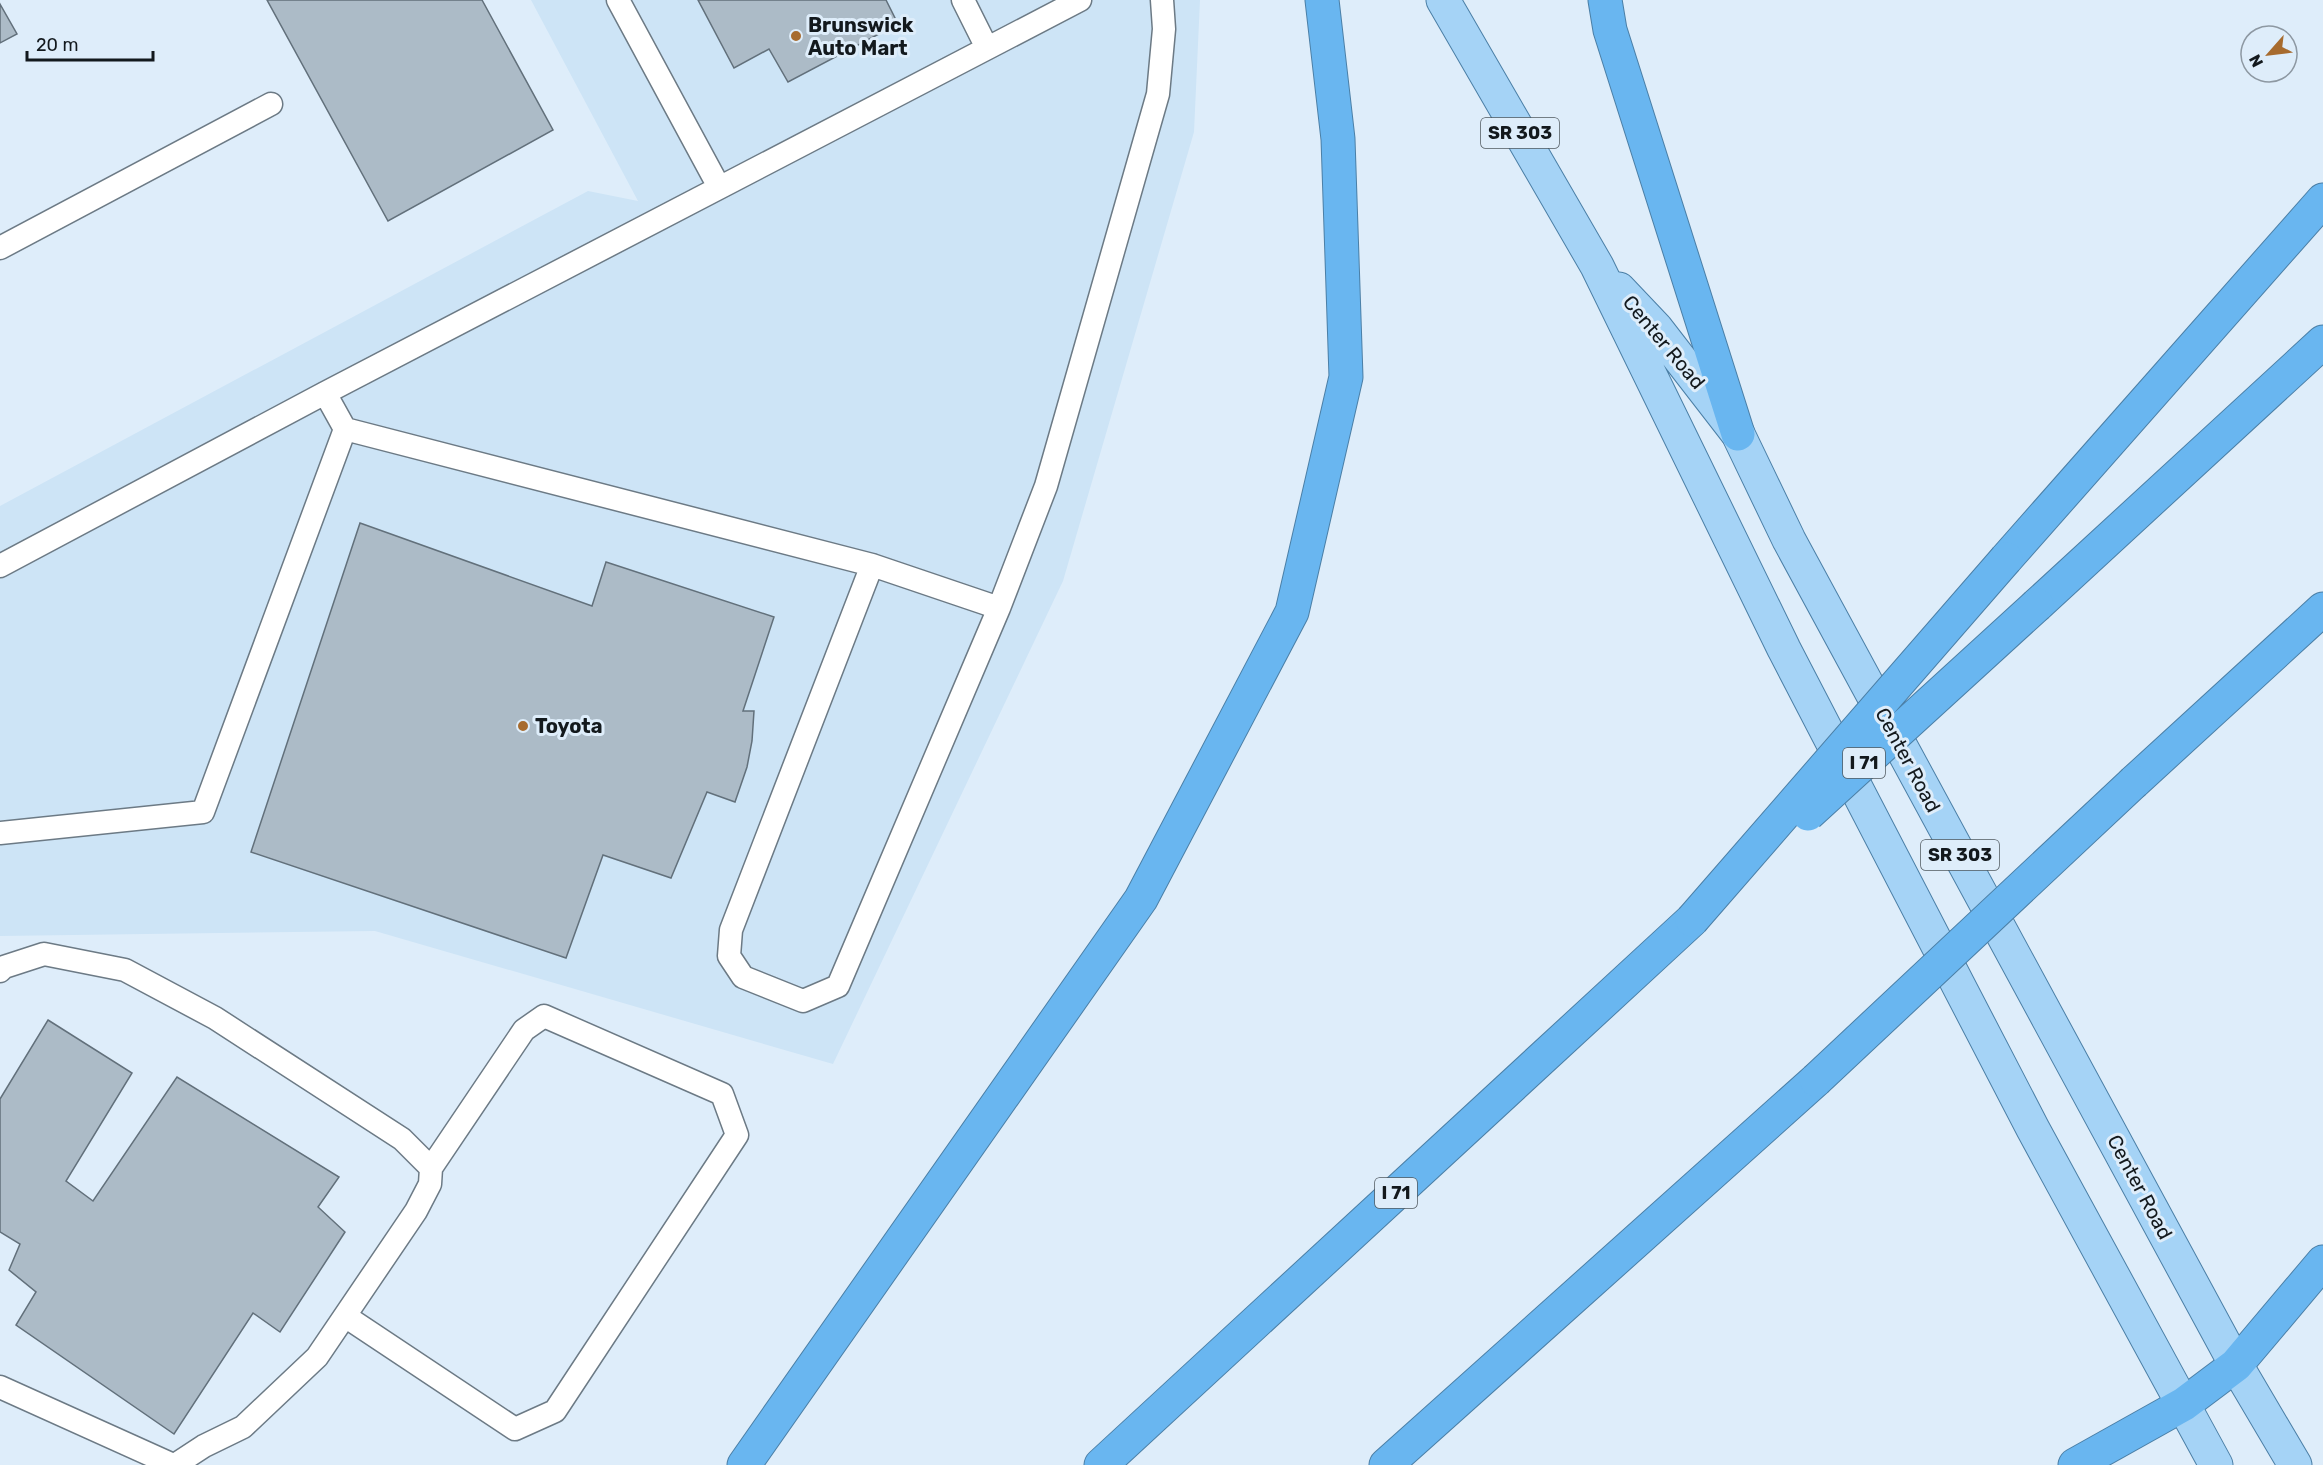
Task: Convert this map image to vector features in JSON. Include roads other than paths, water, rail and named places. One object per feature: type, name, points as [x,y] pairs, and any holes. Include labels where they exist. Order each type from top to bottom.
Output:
[{"type":"highway","points":[[744,1465],[1141,899],[1292,612],[1346,377],[1338,139],[1322,0]]},
{"type":"highway","points":[[1605,0],[1610,30],[1738,434]]},
{"type":"highway","points":[[1692,921],[2006,559],[2323,200]]},
{"type":"highway","name":"I 71","points":[[1101,1465],[2323,342]]},
{"type":"highway","points":[[1386,1465],[1815,1080],[2323,609]]},
{"type":"highway","points":[[2075,1465],[2184,1404],[2236,1365],[2323,1262]]},
{"type":"main road","name":"Center Road","points":[[1443,0],[1597,266],[1790,660],[2034,1129],[2216,1465]]},
{"type":"main road","name":"Center Road","points":[[1597,266],[1656,328],[1738,434],[1789,540],[2236,1365],[2295,1465]]},
{"type":"lane","points":[[618,0],[719,187]]},
{"type":"lane","points":[[963,0],[987,48]]},
{"type":"lane","points":[[872,565],[731,930],[729,956],[743,977],[804,1001],[838,986],[999,608],[1046,486],[1158,94],[1164,29],[1162,0]]},
{"type":"lane","points":[[0,566],[325,393],[1073,2]]},
{"type":"lane","points":[[0,248],[271,104]]},
{"type":"lane","points":[[325,393],[345,429],[872,565],[999,608]]},
{"type":"lane","points":[[0,833],[203,812],[345,429]]},
{"type":"lane","points":[[0,971],[4,967],[44,954],[125,970],[215,1018],[333,1094],[402,1139],[431,1168]]},
{"type":"lane","points":[[0,1387],[174,1465],[204,1446],[243,1427],[317,1357],[416,1211],[430,1184],[431,1168],[524,1030],[544,1016],[722,1094],[737,1135],[555,1411],[515,1429],[345,1316]]},
{"type":"place","name":"Brunswick Auto Mart","points":[[796,36]]},
{"type":"place","name":"Toyota","points":[[523,726]]}]
